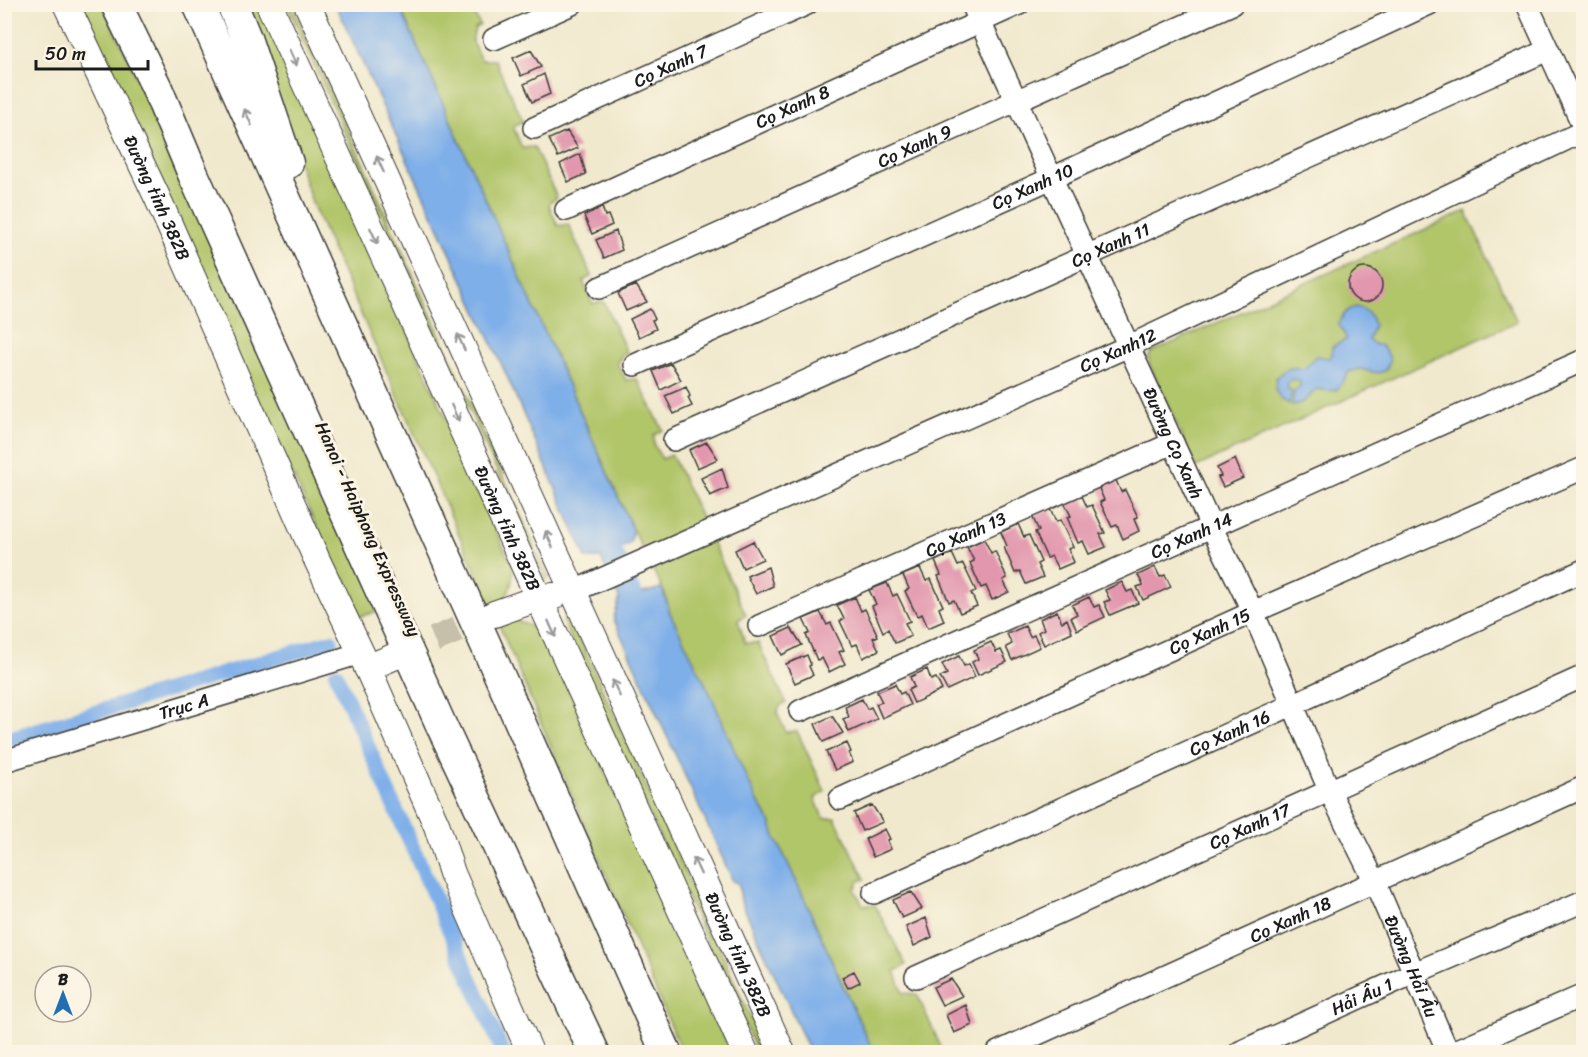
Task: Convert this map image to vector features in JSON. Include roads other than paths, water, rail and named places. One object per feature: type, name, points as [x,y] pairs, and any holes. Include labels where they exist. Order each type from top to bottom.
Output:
[{"type":"highway","points":[[116,4],[156,86],[193,174],[437,716],[594,1053]]},
{"type":"highway","name":"Hanoi - Haiphong Expressway","points":[[132,4],[603,1053]]},
{"type":"highway","points":[[198,4],[666,1053]]},
{"type":"highway","points":[[232,4],[246,38],[292,175],[540,733],[673,1053]]},
{"type":"main road","name":"Đường tỉnh 382B","points":[[66,4],[158,199],[316,560],[364,661],[437,826],[452,873],[530,1053]]},
{"type":"main road","name":"Đường tỉnh 382B","points":[[269,4],[745,1053]]},
{"type":"main road","name":"Đường tỉnh 382B","points":[[307,4],[782,1053]]},
{"type":"main road","points":[[494,614],[539,598],[572,592]]},
{"type":"main road","points":[[364,661],[398,655]]},
{"type":"street","points":[[494,39],[572,4]]},
{"type":"street","name":"Cọ Xanh 7","points":[[534,128],[807,4]]},
{"type":"street","name":"Cọ Xanh 8","points":[[566,210],[976,13],[1019,4]]},
{"type":"street","name":"Cọ Xanh 9","points":[[599,288],[1232,4]]},
{"type":"street","name":"Cọ Xanh 10","points":[[635,365],[1052,178],[1429,4]]},
{"type":"street","points":[[1527,4],[1584,129]]},
{"type":"street","name":"Đường Cọ Xanh","points":[[976,13],[1211,526],[1253,612],[1330,792],[1374,880]]},
{"type":"street","name":"Cọ Xanh 11","points":[[674,440],[1548,50]]},
{"type":"street","name":"Cọ Xanh12","points":[[572,592],[597,583],[1129,346],[1584,129]]},
{"type":"street","name":"Cọ Xanh 14","points":[[800,711],[1584,360]]},
{"type":"street","name":"Cọ Xanh 13","points":[[759,626],[1173,443]]},
{"type":"street","name":"Cọ Xanh 15","points":[[840,799],[1253,612],[1584,468]]},
{"type":"street","name":"Cọ Xanh 16","points":[[874,893],[1292,705],[1584,570]]},
{"type":"street","name":"Trục A","points":[[4,761],[364,661]]},
{"type":"street","name":"Cọ Xanh 17","points":[[916,977],[1584,676]]},
{"type":"street","name":"Cọ Xanh 18","points":[[998,1053],[1374,880],[1584,787]]},
{"type":"street","name":"Đường Hải Âu","points":[[1374,880],[1448,1053]]},
{"type":"street","name":"Hải Âu 1","points":[[1240,1053],[1414,973],[1584,901]]},
{"type":"street","points":[[1453,1053],[1584,996]]},
{"type":"water","points":[[336,5],[399,5],[632,528],[630,543],[613,552],[631,596],[662,588],[670,613],[711,695],[758,802],[769,819],[775,837],[874,1052],[810,1052],[741,901],[739,884],[733,881],[614,620],[619,598],[601,558],[586,558],[505,372]]},
{"type":"water","points":[[1356,307],[1366,311],[1371,318],[1374,325],[1368,340],[1380,345],[1387,353],[1389,359],[1387,368],[1381,372],[1359,369],[1349,372],[1335,390],[1317,389],[1303,402],[1292,405],[1294,392],[1300,386],[1300,381],[1292,379],[1287,383],[1288,389],[1292,391],[1289,404],[1281,399],[1275,390],[1276,378],[1288,369],[1304,369],[1316,356],[1329,358],[1332,355],[1332,347],[1347,339],[1339,325],[1342,318],[1347,311]]},
{"type":"waterway","points":[[607,533],[643,613]]},
{"type":"waterway","points":[[4,740],[331,641]]},
{"type":"waterway","points":[[336,674],[503,1052]]},
{"type":"tunnel","points":[[398,655],[492,615]]}]
